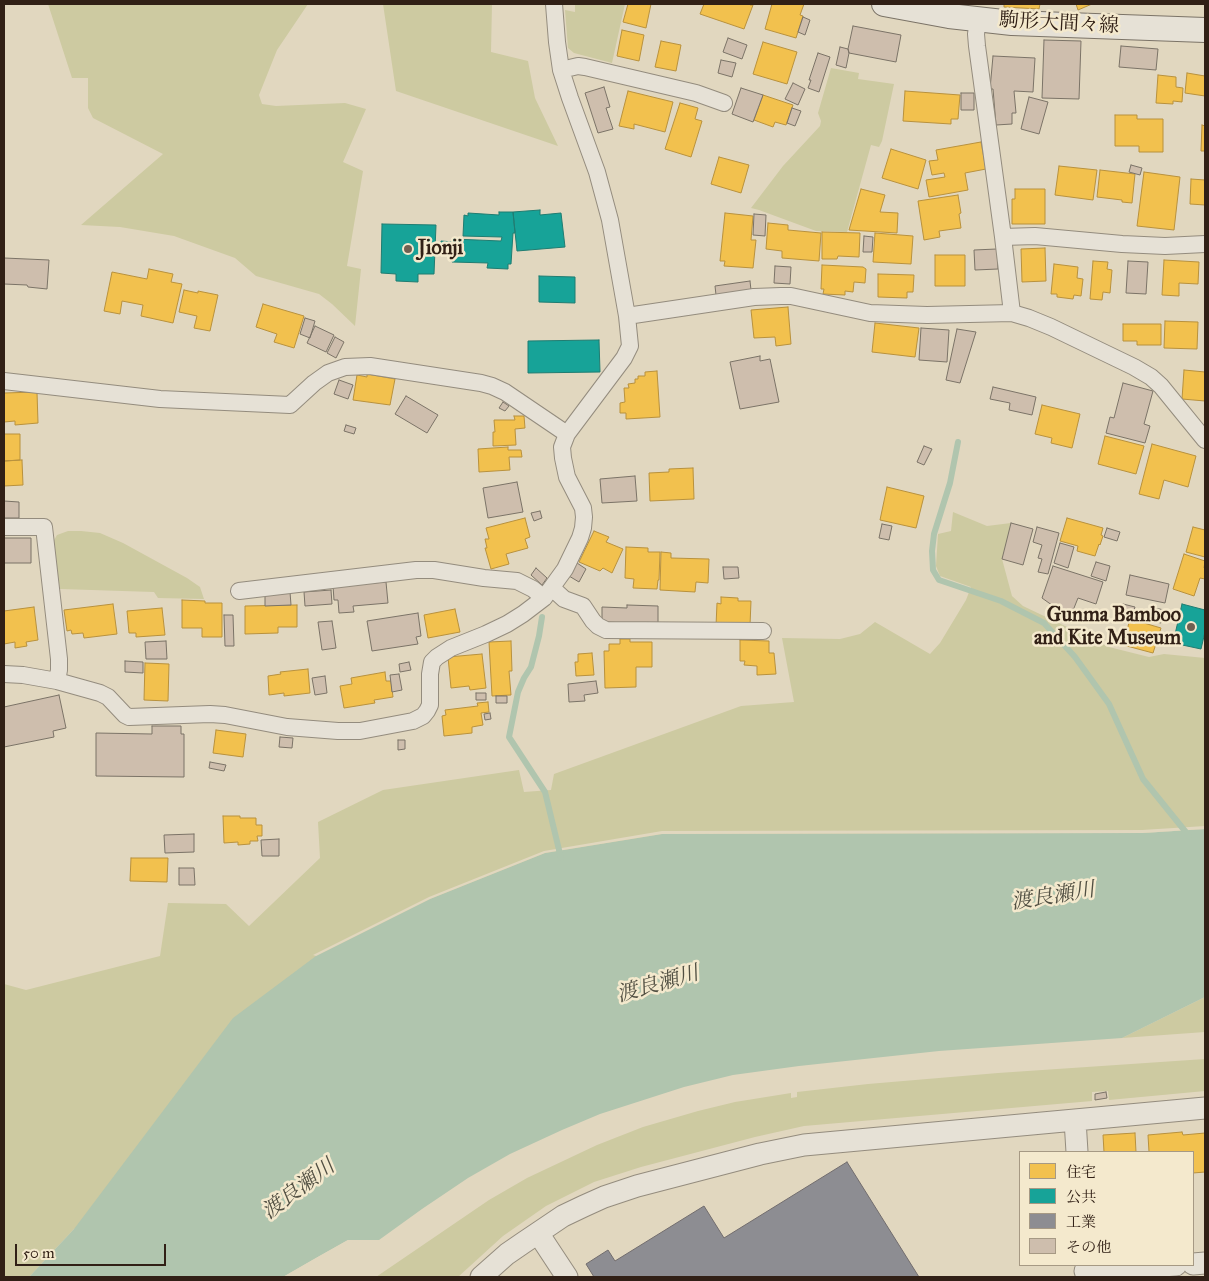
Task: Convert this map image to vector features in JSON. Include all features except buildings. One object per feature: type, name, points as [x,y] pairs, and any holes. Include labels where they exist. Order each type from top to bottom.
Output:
[{"type":"main road","name":"駒形大間々線","points":[[884,4],[932,14],[978,20],[1205,30]]},
{"type":"street","points":[[4,674],[57,681],[100,693],[108,697],[129,718],[200,714],[225,715],[287,727],[360,731],[413,722],[423,716],[430,705],[430,674],[432,662],[436,657],[451,648],[506,624],[523,614],[548,593],[565,569],[583,528],[583,508],[567,477],[562,447],[567,434],[628,352],[630,346],[627,316],[606,202],[561,70],[554,4]]},
{"type":"street","points":[[978,20],[976,46],[1012,313]]},
{"type":"street","points":[[561,70],[578,66],[585,67],[696,93],[724,103]]},
{"type":"street","points":[[1003,237],[1052,237],[1165,246],[1205,244]]},
{"type":"street","points":[[627,316],[754,297],[781,296],[791,296],[870,313],[928,315],[1012,313],[1051,327],[1151,377],[1161,386],[1205,440]]},
{"type":"street","points":[[4,381],[160,399],[290,405],[328,373],[345,367],[370,366],[492,386],[505,392],[567,434]]},
{"type":"street","points":[[4,527],[44,527],[59,659],[57,681]]},
{"type":"street","points":[[239,591],[416,570],[434,570],[484,578],[517,580],[533,589],[583,606],[593,621],[606,630],[763,631]]},
{"type":"street","points":[[481,1277],[507,1254],[563,1216],[604,1197],[637,1186],[760,1154],[804,1145],[1205,1108]]},
{"type":"street","points":[[1075,1120],[1077,1151]]},
{"type":"street","points":[[538,1233],[567,1277]]},
{"type":"street","points":[[1085,1271],[1161,1266]]},
{"type":"shaded area","points":[[48,4],[308,4],[277,50],[259,95],[262,104],[276,106],[345,103],[366,109],[343,162],[363,171],[347,266],[361,269],[355,326],[319,294],[256,276],[235,258],[174,236],[120,227],[81,225],[163,154],[93,118],[88,108],[88,78],[72,78]]},
{"type":"shaded area","points":[[383,4],[492,4],[491,52],[528,61],[535,98],[558,146],[396,91]]},
{"type":"shaded area","points":[[575,4],[625,4],[612,63],[574,53],[568,48],[565,10],[575,12]]},
{"type":"shaded area","points":[[831,68],[859,73],[858,79],[894,84],[882,141],[879,147],[871,145],[847,232],[816,231],[751,208],[783,166],[820,126],[821,121],[818,113]]},
{"type":"shaded area","points":[[953,512],[987,526],[1011,523],[1002,559],[1012,596],[1023,606],[1109,647],[1149,657],[1164,654],[1205,658],[1205,829],[1143,833],[74,1229],[29,1277],[4,1277],[4,984],[26,990],[160,956],[168,903],[226,904],[249,926],[320,858],[318,822],[383,790],[519,770],[524,792],[551,790],[554,774],[741,706],[794,702],[782,638],[840,639],[860,634],[875,622],[930,654],[940,643],[966,600],[971,587],[940,576],[936,566],[938,534],[951,531]]},
{"type":"shaded area","points":[[68,531],[100,533],[123,543],[187,578],[200,587],[204,599],[158,598],[154,592],[60,589],[53,542],[57,535]]},
{"type":"shaded area","points":[[1205,997],[1205,1032],[1122,1038]]},
{"type":"shaded area","points":[[1205,1059],[1205,1091],[1109,1100],[1108,1091],[1092,1092],[1092,1101],[804,1126],[755,1137],[641,1167],[594,1182],[546,1206],[503,1236],[458,1277],[376,1277],[489,1200],[527,1178],[597,1145],[643,1127],[698,1111],[735,1102],[791,1093],[791,1098],[797,1097],[797,1092],[868,1084]]},
{"type":"water","name":"渡良瀬川","points":[[1205,829],[1205,997],[1122,1038],[939,1051],[799,1066],[733,1075],[684,1087],[600,1114],[510,1154],[468,1178],[379,1240],[348,1240],[283,1277],[29,1277],[74,1229],[233,1018],[316,956],[430,899],[545,853],[662,834],[1143,833]]},
{"type":"pier","points":[[1205,826],[1205,829],[1143,833],[662,834],[545,853],[430,899],[316,956],[313,955],[429,897],[544,851],[662,831],[1142,830]]},
{"type":"pier","points":[[348,1240],[379,1240],[377,1242],[349,1243],[288,1277],[283,1277],[316,1258]]},
{"type":"waterway","points":[[958,442],[950,483],[934,534],[932,551],[933,570],[939,580],[1001,601],[1044,623],[1075,657],[1109,704],[1143,779],[1189,836]]},
{"type":"waterway","points":[[542,617],[531,667],[518,692],[509,737],[545,792],[561,858]]},
{"type":"place","name":"Jionji","points":[[408,249]]},
{"type":"place","name":"Gunma Bamboo and Kite Museum","points":[[1191,627]]}]
